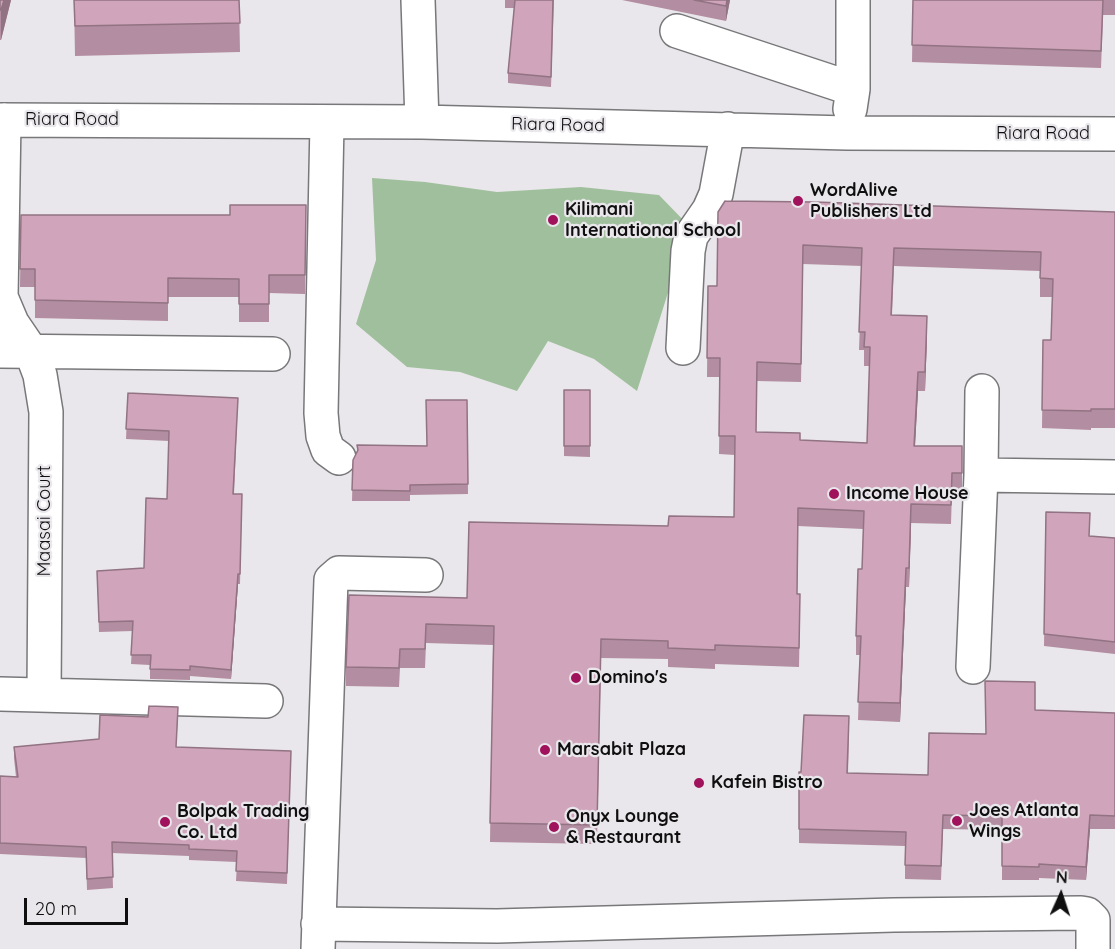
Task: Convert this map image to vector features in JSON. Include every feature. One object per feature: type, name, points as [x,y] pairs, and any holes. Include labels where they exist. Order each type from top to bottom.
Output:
[{"type":"street","points":[[418,0],[422,122]]},
{"type":"street","points":[[847,133],[853,88],[853,0]]},
{"type":"street","points":[[677,32],[853,88]]},
{"type":"street","name":"Riara Road","points":[[2,120],[422,122],[847,133],[1115,134]]},
{"type":"street","name":"Maasai Court","points":[[2,120],[1,297],[12,323],[16,351],[40,375],[46,412],[44,693]]},
{"type":"street","points":[[327,123],[321,413],[323,436],[328,450],[339,458]]},
{"type":"street","points":[[683,348],[687,251],[691,236],[709,210],[716,194],[728,129]]},
{"type":"street","points":[[16,351],[273,354]]},
{"type":"street","points":[[973,667],[982,391]]},
{"type":"street","points":[[981,475],[1115,477]]},
{"type":"street","points":[[426,575],[339,573],[331,580],[318,936],[498,938],[894,915],[1081,913],[1087,914],[1093,920],[1093,949]]},
{"type":"street","points":[[0,694],[44,693],[266,701]]},
{"type":"green space","points":[[372,178],[425,182],[497,192],[581,187],[659,195],[689,226],[637,391],[594,359],[548,341],[517,391],[460,372],[407,367],[356,324],[376,260]]},
{"type":"building","points":[[0,0],[4,0],[1,10],[0,10]]},
{"type":"building","points":[[74,0],[239,0],[240,23],[75,26]]},
{"type":"building","points":[[515,0],[553,0],[551,77],[508,73]]},
{"type":"building","points":[[694,0],[727,0],[726,6]]},
{"type":"building","points":[[913,0],[1103,0],[1101,51],[912,45]]},
{"type":"building","points":[[725,201],[1115,212],[1115,409],[1042,410],[1043,340],[1051,340],[1053,279],[1040,278],[1041,252],[894,248],[891,315],[927,316],[925,372],[918,372],[914,446],[962,446],[962,473],[952,473],[951,505],[911,504],[900,703],[858,702],[861,636],[856,636],[858,569],[862,569],[864,511],[798,508],[799,648],[715,645],[715,650],[668,648],[668,641],[601,639],[597,825],[490,823],[494,626],[426,624],[425,649],[400,649],[399,668],[346,667],[349,595],[467,598],[469,522],[668,526],[669,516],[734,517],[735,436],[719,436],[720,358],[707,358],[708,286],[717,286],[718,212]],"holes":[[[803,245],[862,248],[859,332],[865,332],[864,347],[870,347],[867,443],[800,440],[800,433],[756,432],[757,362],[801,364]]]},
{"type":"building","points":[[230,205],[306,205],[305,275],[269,275],[269,304],[239,304],[239,279],[168,278],[168,303],[35,300],[35,269],[20,269],[21,215],[230,215]]},
{"type":"building","points":[[564,390],[590,390],[590,446],[564,446]]},
{"type":"building","points":[[128,393],[238,398],[233,494],[242,494],[240,574],[238,574],[231,670],[190,666],[190,670],[150,669],[151,655],[131,655],[133,621],[99,622],[97,571],[144,568],[146,498],[167,499],[169,431],[126,429]]},
{"type":"building","points":[[426,400],[467,400],[468,484],[410,485],[410,491],[352,490],[353,460],[358,450],[357,445],[427,446]]},
{"type":"building","points":[[1046,512],[1090,513],[1089,536],[1115,538],[1115,642],[1044,634]]},
{"type":"building","points":[[985,681],[1035,682],[1035,710],[1115,713],[1115,816],[1090,815],[1086,867],[1039,864],[1039,867],[1002,866],[1002,816],[943,815],[941,866],[905,865],[906,832],[799,829],[799,772],[801,772],[804,715],[849,716],[847,773],[928,775],[929,733],[986,734]]},
{"type":"building","points":[[149,706],[178,707],[176,747],[291,751],[287,873],[236,871],[237,851],[189,849],[189,845],[112,842],[113,877],[87,879],[86,847],[0,843],[0,776],[18,777],[14,747],[99,739],[100,715],[148,717]]},
{"type":"place","name":"WordAlive Publishers Ltd","points":[[798,201]]},
{"type":"place","name":"Kilimani International School","points":[[553,220]]},
{"type":"place","name":"Income House","points":[[834,494]]},
{"type":"place","name":"Domino's","points":[[576,678]]},
{"type":"place","name":"Marsabit Plaza","points":[[545,750]]},
{"type":"place","name":"Kafein Bistro","points":[[699,783]]},
{"type":"place","name":"Joes Atlanta Wings","points":[[957,821]]},
{"type":"place","name":"Bolpak Trading Co. Ltd","points":[[165,822]]},
{"type":"place","name":"Onyx Lounge & Restaurant","points":[[554,827]]}]
